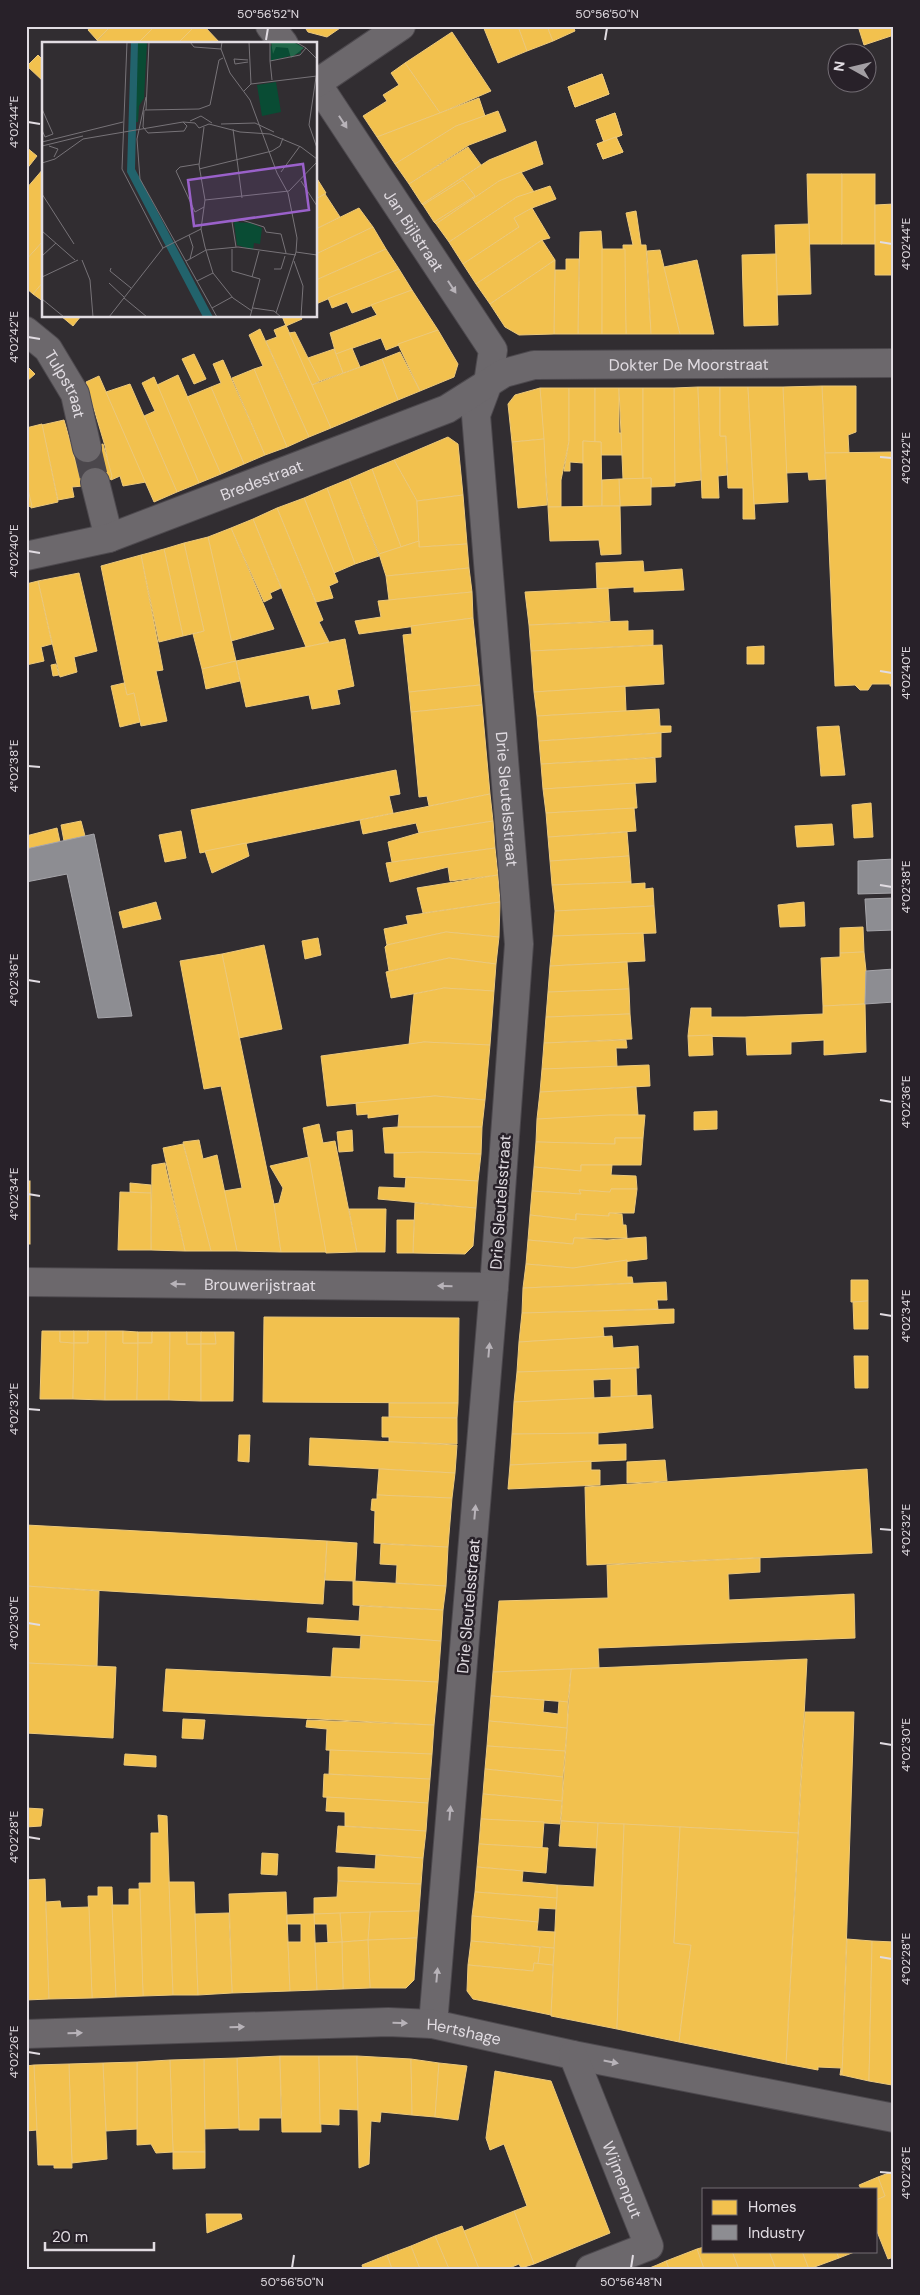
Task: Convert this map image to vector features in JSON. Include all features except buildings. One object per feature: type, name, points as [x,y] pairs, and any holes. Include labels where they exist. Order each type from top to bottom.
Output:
[{"type":"street","points":[[270,26],[282,42]]},
{"type":"street","points":[[318,81],[401,26]]},
{"type":"street","name":"Jan Bijlstraat","points":[[318,84],[493,350],[488,383]]},
{"type":"street","name":"Tulpstraat","points":[[26,331],[48,349],[75,394],[88,448]]},
{"type":"street","name":"Dokter De Moorstraat","points":[[488,383],[504,373],[534,365],[894,363]]},
{"type":"street","name":"Bredestraat","points":[[26,556],[109,538],[447,409],[488,383]]},
{"type":"street","name":"Drie Sleutelsstraat","points":[[433,2024],[494,1287],[519,944],[476,415],[488,383]]},
{"type":"street","points":[[96,482],[109,538]]},
{"type":"street","name":"Brouwerijstraat","points":[[26,1282],[494,1287]]},
{"type":"street","name":"Hertshage","points":[[26,2034],[379,2022],[433,2024],[894,2118]]},
{"type":"street","name":"Wijmenput","points":[[573,2054],[649,2246],[590,2269]]},
{"type":"tunnel","points":[[87,448],[95,482]]}]
